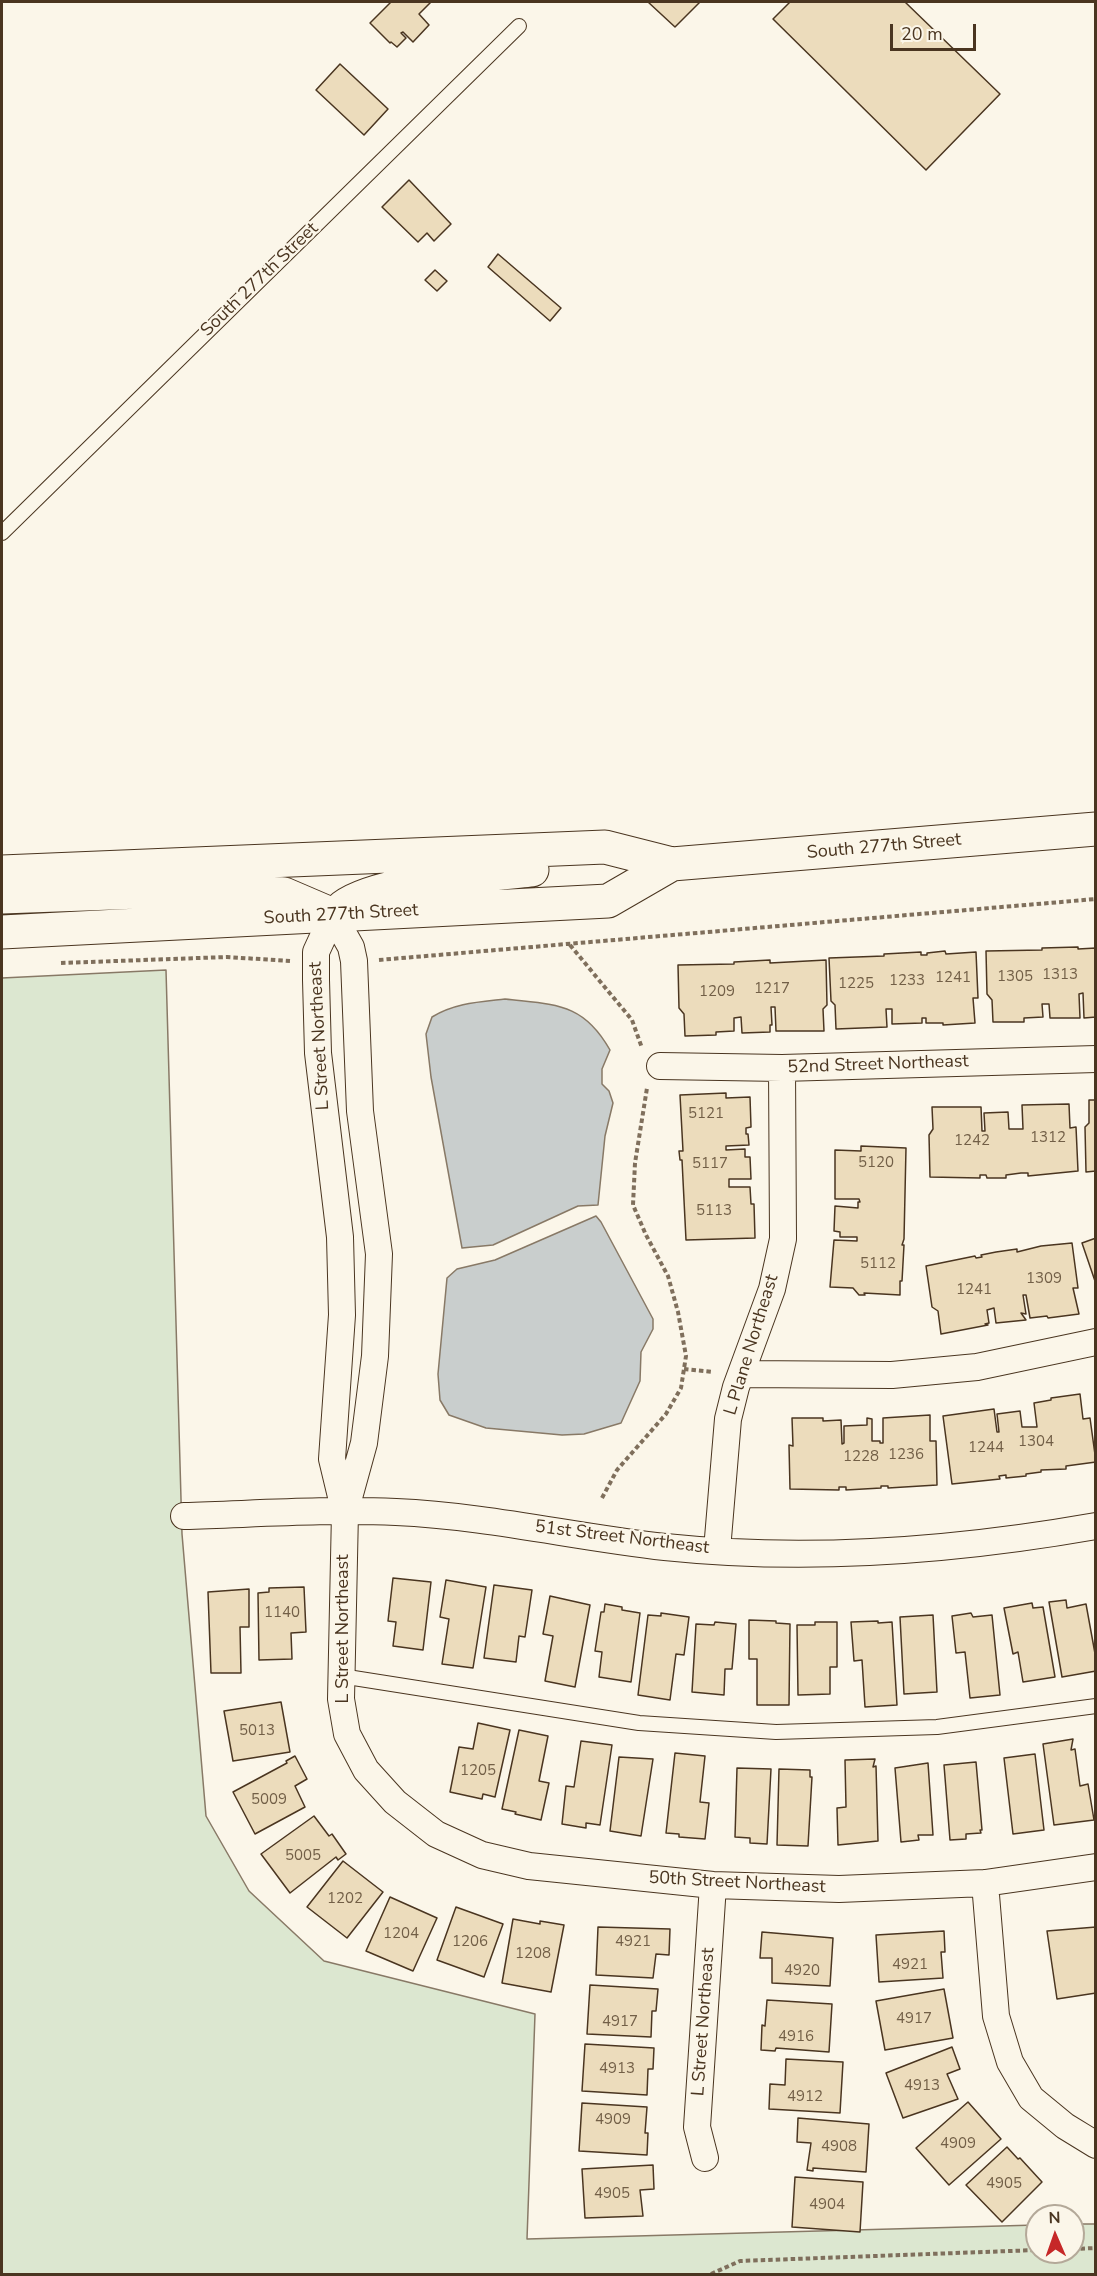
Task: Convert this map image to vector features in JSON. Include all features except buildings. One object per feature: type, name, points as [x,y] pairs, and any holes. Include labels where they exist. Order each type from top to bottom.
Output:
[{"type":"main road","name":"South 277th Street","points":[[2,873],[605,847],[672,864],[1095,829]]},
{"type":"main road","points":[[2,897],[221,889],[284,894],[333,915],[355,898],[383,889],[552,868],[605,847]]},
{"type":"main road","name":"South 277th Street","points":[[2,932],[608,901],[672,864]]},
{"type":"street","name":"L Street Northeast","points":[[333,915],[351,947],[354,961],[360,1111],[379,1254],[375,1356],[364,1443],[345,1512],[341,1699],[347,1734],[366,1770],[395,1802]]},
{"type":"street","name":"L Street Northeast","points":[[333,915],[316,952],[316,963],[318,1053],[340,1237],[342,1315],[332,1459],[345,1512]]},
{"type":"street","name":"52nd Street Northeast","points":[[650,1066],[782,1068],[1095,1059]]},
{"type":"street","name":"L Plane Northeast","points":[[717,1550],[728,1419],[741,1374],[772,1289],[783,1239],[782,1068]]},
{"type":"street","points":[[741,1374],[892,1375],[977,1367],[1095,1341]]},
{"type":"street","name":"51st Street Northeast","points":[[184,1516],[397,1512],[503,1522],[665,1547],[757,1552],[849,1552],[938,1547],[1022,1539],[1095,1526]]},
{"type":"street","name":"50th Street Northeast","points":[[395,1802],[436,1834],[482,1855],[530,1866],[713,1885],[838,1889],[985,1883],[1095,1867]]},
{"type":"street","points":[[985,1883],[996,2016],[1010,2062],[1031,2098],[1065,2126],[1095,2145]]},
{"type":"street","name":"L Street Northeast","points":[[705,2158],[697,2127],[713,1885]]},
{"type":"lane","name":"South 277th Street","points":[[2,533],[519,27]]},
{"type":"lane","points":[[341,1676],[639,1723],[776,1732],[938,1727],[1095,1706]]},
{"type":"path","points":[[354,961],[1095,899]]},
{"type":"path","points":[[569,944],[632,1020],[650,1066],[635,1162],[633,1205],[668,1276],[678,1312],[686,1356],[681,1388],[666,1414],[617,1470],[602,1498]]},
{"type":"path","points":[[51,963],[227,957],[316,963]]},
{"type":"path","points":[[711,2274],[740,2261],[1025,2250]]},
{"type":"green space","points":[[166,970],[182,1534],[206,1816],[249,1891],[324,1961],[535,2014],[527,2239],[1025,2225],[1025,2264],[1085,2264],[1085,2224],[1095,2224],[1095,2274],[2,2274],[2,978]]},
{"type":"shaded area","points":[[505,999],[553,1005],[578,1014],[600,1034],[610,1050],[602,1069],[602,1084],[609,1091],[613,1103],[605,1136],[598,1205],[578,1206],[493,1245],[462,1248],[431,1077],[426,1034],[432,1017],[441,1012],[467,1004]]},
{"type":"shaded area","points":[[596,1216],[653,1319],[653,1329],[641,1352],[640,1381],[621,1423],[584,1434],[562,1435],[486,1428],[449,1415],[440,1400],[438,1374],[447,1278],[457,1269],[495,1260]]}]
